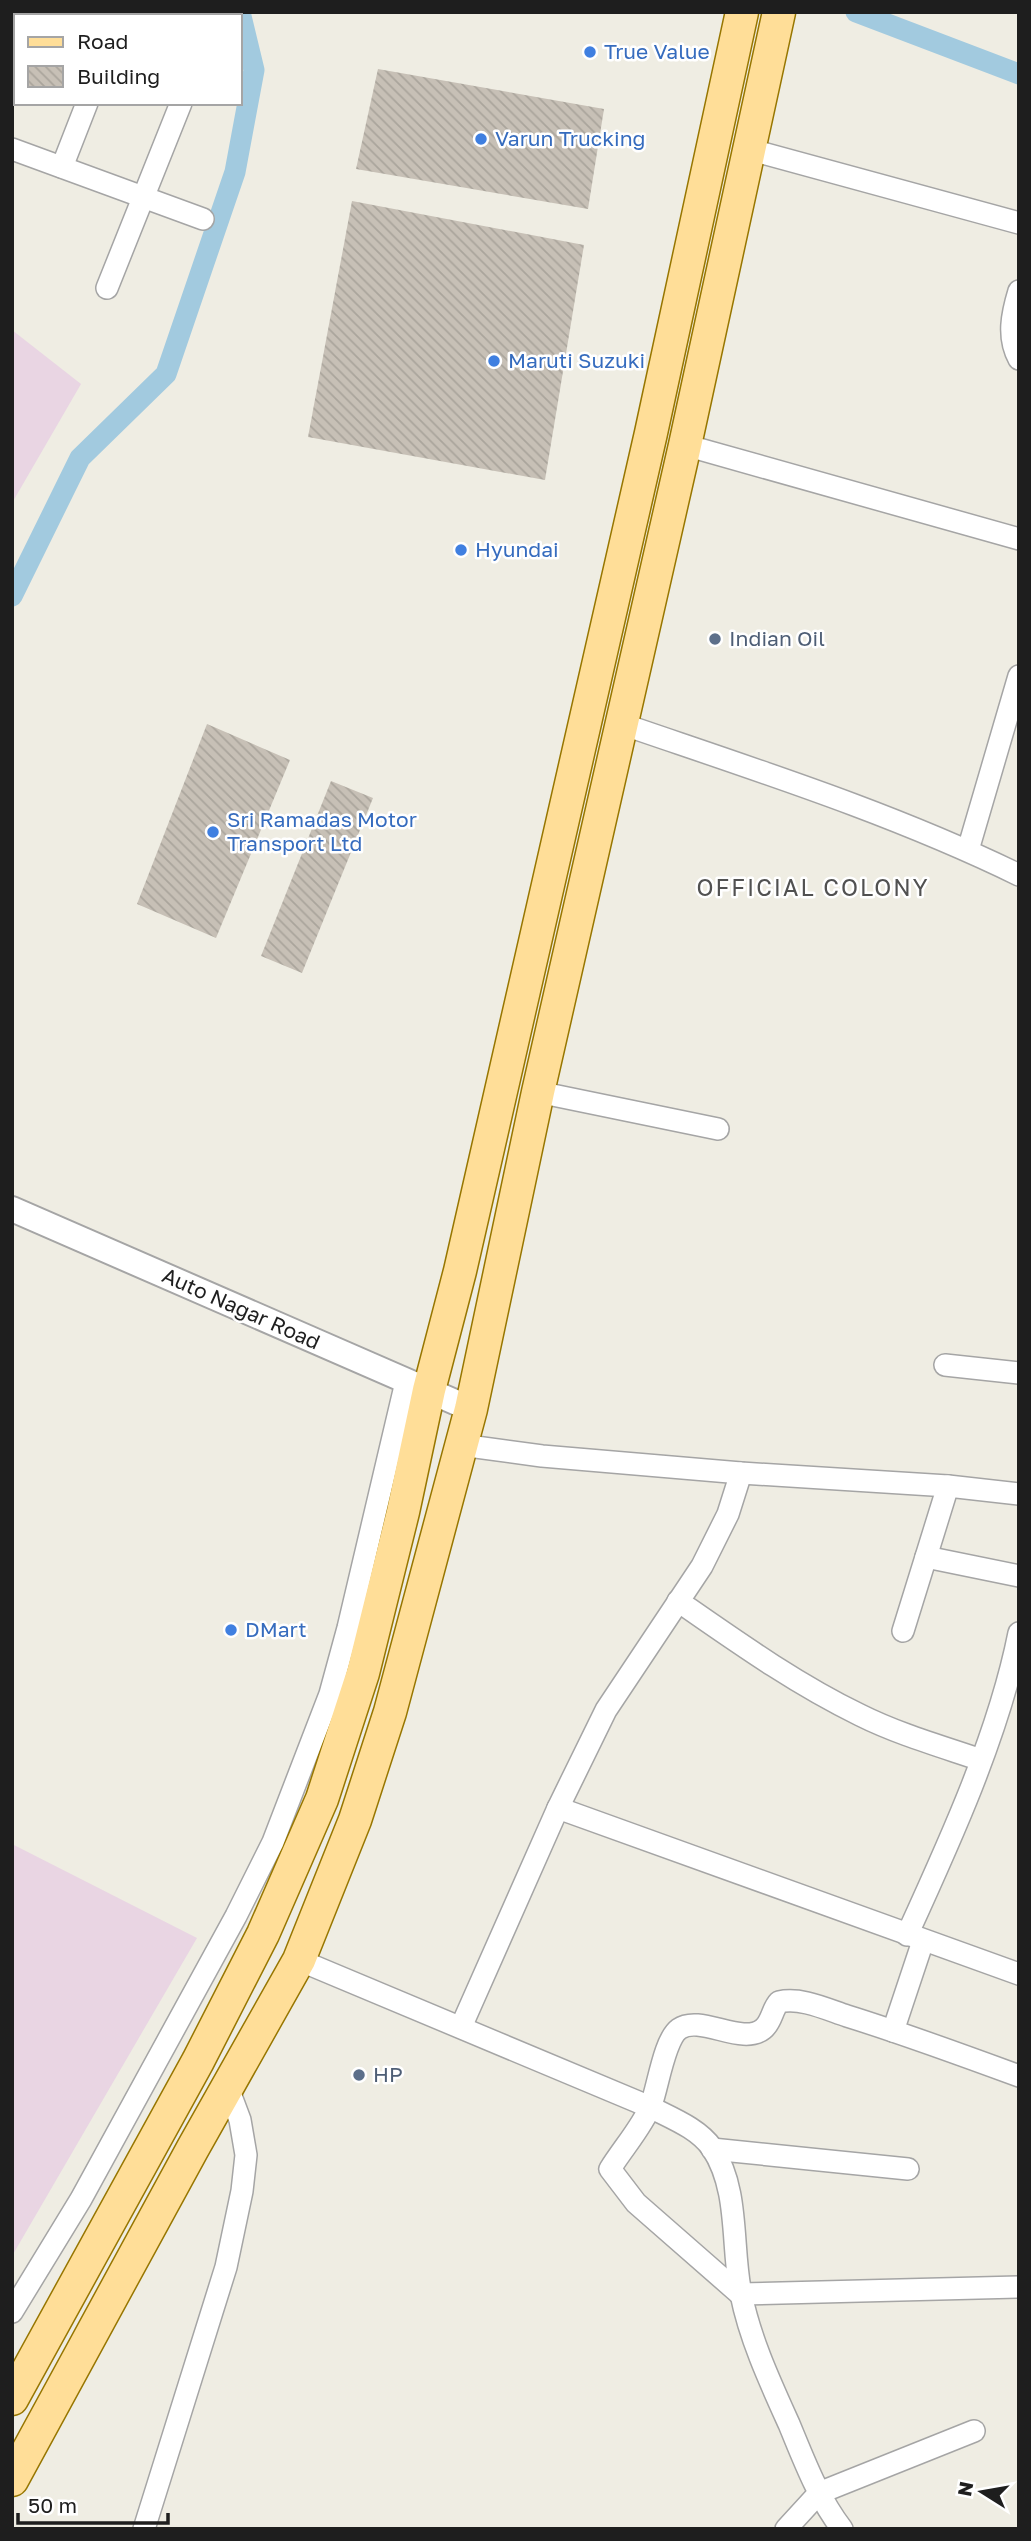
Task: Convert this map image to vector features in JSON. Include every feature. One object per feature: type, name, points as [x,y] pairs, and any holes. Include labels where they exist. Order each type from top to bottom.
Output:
[{"type":"main road","points":[[12,2399],[198,2061],[263,1934],[322,1799],[363,1673],[403,1512],[417,1386],[463,1258],[651,433],[742,12]]},
{"type":"main road","points":[[12,2480],[299,1961],[355,1820],[390,1712],[471,1409],[538,1092],[685,445],[779,12]]},
{"type":"street","points":[[62,167],[86,105]]},
{"type":"street","points":[[107,288],[180,105]]},
{"type":"street","points":[[12,149],[203,219]]},
{"type":"street","points":[[748,149],[1019,223]]},
{"type":"street","points":[[1019,291],[1011,330],[1012,343],[1019,359]]},
{"type":"street","points":[[685,445],[1019,540]]},
{"type":"street","points":[[968,850],[1019,676]]},
{"type":"street","points":[[622,724],[855,805],[968,850],[1019,876]]},
{"type":"street","points":[[538,1092],[718,1129]]},
{"type":"street","name":"Auto Nagar Road","points":[[12,1209],[471,1409]]},
{"type":"street","points":[[945,1365],[1019,1373]]},
{"type":"street","points":[[12,2312],[87,2187],[236,1916],[273,1842],[330,1693],[417,1386]]},
{"type":"street","points":[[461,1446],[542,1456],[741,1473],[948,1486],[1019,1494]]},
{"type":"street","points":[[461,2027],[558,1808],[606,1710],[716,1541],[741,1473]]},
{"type":"street","points":[[903,1631],[948,1486]]},
{"type":"street","points":[[926,1558],[1019,1576]]},
{"type":"street","points":[[678,1601],[745,1647],[834,1702],[906,1735],[981,1760]]},
{"type":"street","points":[[893,2031],[915,1938],[981,1760],[1012,1668],[1019,1633]]},
{"type":"street","points":[[999,1706],[1019,1714]]},
{"type":"street","points":[[558,1808],[1019,1974]]},
{"type":"street","points":[[299,1961],[650,2107],[690,2129],[712,2149],[724,2174],[731,2202],[740,2294],[752,2336],[819,2493],[842,2529]]},
{"type":"street","points":[[1019,2076],[811,2004],[779,2001],[767,2025],[762,2031],[753,2034],[688,2025],[679,2029],[670,2042],[650,2107],[610,2168],[636,2203],[740,2294],[1019,2287]]},
{"type":"street","points":[[144,2529],[226,2267],[242,2191],[246,2155],[240,2120],[228,2088]]},
{"type":"street","points":[[712,2149],[908,2169]]},
{"type":"street","points":[[786,2529],[819,2493],[974,2431]]},
{"type":"shaded area","points":[[12,330],[81,384],[12,503]]},
{"type":"shaded area","points":[[12,1844],[197,1938],[12,2256]]},
{"type":"building","name":"Varun Trucking","points":[[378,69],[604,109],[588,209],[356,169]]},
{"type":"building","points":[[352,201],[584,245],[545,480],[308,437]]},
{"type":"building","name":"Sri Ramadas Motor Transport Ltd","points":[[207,724],[290,760],[216,938],[137,904]]},
{"type":"building","points":[[331,781],[373,798],[302,973],[261,956]]},
{"type":"waterway","points":[[856,12],[1019,74]]},
{"type":"waterway","points":[[12,596],[80,458],[166,374],[235,172],[254,70],[242,20]]},
{"type":"place","name":"True Value","points":[[590,52]]},
{"type":"place","name":"Varun Trucking","points":[[481,139]]},
{"type":"place","name":"Maruti Suzuki","points":[[494,361]]},
{"type":"place","name":"Hyundai","points":[[461,550]]},
{"type":"place","name":"Indian Oil","points":[[715,639]]},
{"type":"place","name":"Sri Ramadas Motor Transport Ltd","points":[[213,832]]},
{"type":"place","name":"DMart","points":[[231,1630]]},
{"type":"place","name":"HP","points":[[359,2075]]},
{"type":"district","name":"OFFICIAL COLONY","points":[[813,888]]}]
